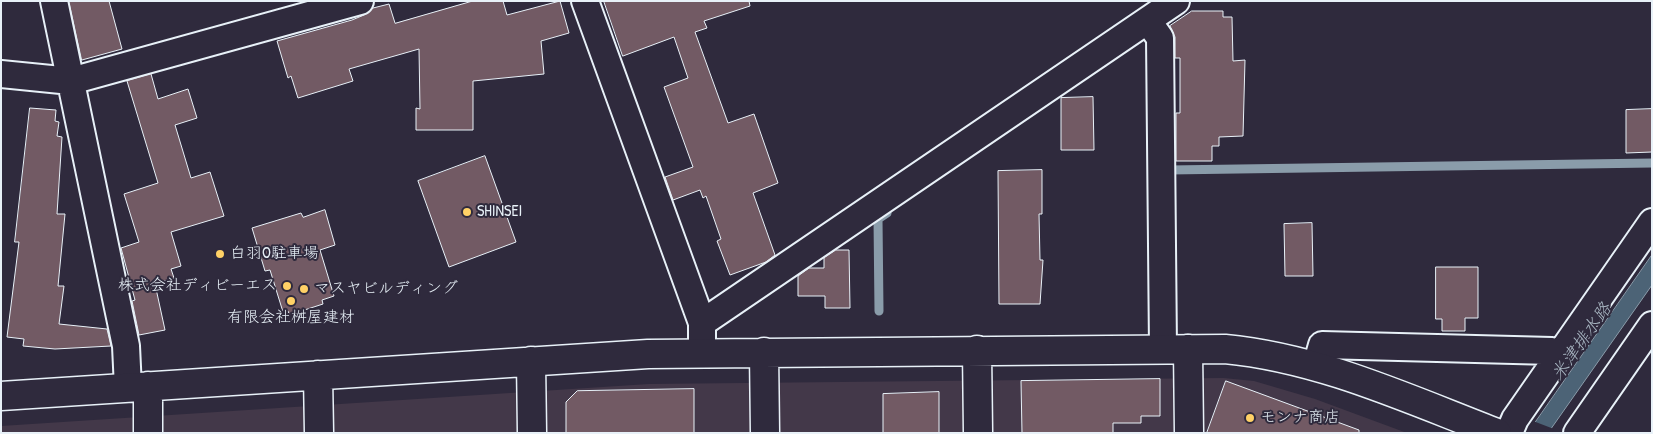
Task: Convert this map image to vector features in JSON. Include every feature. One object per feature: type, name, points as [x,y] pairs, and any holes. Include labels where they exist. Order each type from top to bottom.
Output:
[{"type":"street","points":[[54,1],[126,346],[138,387],[148,433]]},
{"type":"street","points":[[1,74],[71,82],[360,1]]},
{"type":"street","points":[[585,1],[702,323],[702,353]]},
{"type":"street","points":[[702,323],[1176,1]]},
{"type":"street","points":[[1148,20],[1160,38],[1175,349],[1189,433]]},
{"type":"street","points":[[1509,433],[1515,419],[1652,222]]},
{"type":"street","points":[[1576,433],[1652,325]]},
{"type":"street","points":[[1316,366],[1322,345],[1552,351],[1559,356]]},
{"type":"street","points":[[1,396],[531,361],[702,353],[1225,348],[1259,352],[1316,366],[1471,428],[1498,433]]},
{"type":"street","points":[[977,350],[978,433]]},
{"type":"street","points":[[764,352],[766,433]]},
{"type":"street","points":[[531,361],[532,433]]},
{"type":"street","points":[[318,375],[319,433]]},
{"type":"shaded area","points":[[1223,378],[1254,381],[1315,399],[1407,433],[1,433],[1,426],[649,384]]},
{"type":"water","points":[[1652,255],[1652,285],[1548,433],[1528,433]]},
{"type":"pier","points":[[1533,421],[1554,429],[1552,433],[1526,433]]},
{"type":"building","points":[[69,1],[109,1],[122,49],[82,60]]},
{"type":"building","points":[[473,1],[503,1],[507,15],[560,1],[569,33],[541,41],[544,74],[473,81],[473,130],[416,130],[416,108],[420,109],[419,49],[349,69],[353,81],[298,98],[291,76],[288,78],[277,41],[352,20],[364,15],[373,8],[389,4],[395,23]]},
{"type":"building","points":[[604,1],[749,1],[750,6],[704,21],[707,28],[695,32],[728,123],[754,114],[778,183],[753,193],[775,255],[766,262],[730,275],[717,241],[721,239],[706,196],[703,198],[700,190],[673,200],[665,177],[693,167],[664,87],[688,78],[674,37],[623,56]]},
{"type":"building","points":[[1192,11],[1223,11],[1223,17],[1232,17],[1233,61],[1245,60],[1243,136],[1219,137],[1219,146],[1212,146],[1212,161],[1176,161],[1176,113],[1180,113],[1180,58],[1175,58],[1175,37],[1170,26]]},
{"type":"building","points":[[151,74],[158,99],[188,89],[197,118],[175,125],[191,178],[210,172],[224,216],[171,232],[181,266],[171,269],[174,278],[155,284],[165,330],[139,335],[132,301],[135,300],[121,248],[139,242],[124,194],[158,183],[127,81]]},
{"type":"building","points":[[1093,97],[1094,150],[1061,150],[1061,98]]},
{"type":"building","points":[[30,108],[56,110],[55,121],[59,122],[57,136],[62,137],[57,214],[65,214],[58,286],[64,286],[59,324],[107,329],[111,346],[55,349],[23,346],[24,339],[7,337],[19,242],[15,242]]},
{"type":"building","points":[[1652,109],[1652,152],[1626,153],[1626,110]]},
{"type":"building","points":[[485,156],[516,242],[449,267],[418,181]]},
{"type":"building","points":[[1042,170],[1042,214],[1039,214],[1040,260],[1043,260],[1040,304],[999,304],[998,171]]},
{"type":"building","points":[[325,210],[335,245],[320,250],[334,296],[322,300],[323,304],[289,315],[288,311],[283,312],[270,270],[265,271],[252,228],[301,213],[303,217]]},
{"type":"building","points":[[1312,223],[1313,276],[1285,276],[1284,224]]},
{"type":"building","points":[[836,250],[849,250],[850,308],[825,308],[825,296],[798,296],[798,276],[809,268],[824,268],[824,258]]},
{"type":"building","points":[[1436,267],[1478,267],[1478,318],[1465,318],[1465,331],[1442,331],[1442,319],[1436,319]]},
{"type":"building","points":[[1160,379],[1160,416],[1141,416],[1141,423],[1113,423],[1113,433],[1022,433],[1021,381]]},
{"type":"building","points":[[1226,381],[1359,430],[1359,433],[1207,433]]},
{"type":"building","points":[[694,389],[694,433],[566,433],[566,402],[577,391]]},
{"type":"building","points":[[939,392],[939,433],[883,433],[883,394]]},
{"type":"waterway","points":[[1169,170],[1652,163]]},
{"type":"waterway","points":[[879,311],[878,219],[887,213]]},
{"type":"place","name":"SHINSEI","points":[[467,212]]},
{"type":"place","name":"白羽O駐車場","points":[[220,254]]},
{"type":"place","name":"株式会社ディビーエス","points":[[287,286]]},
{"type":"place","name":"マスヤビルディング","points":[[304,289]]},
{"type":"place","name":"有限会社桝屋建材","points":[[291,301]]},
{"type":"place","name":"モンナ商店","points":[[1250,418]]},
{"type":"water label","name":"米津排水路","points":[[1582,342]]}]
